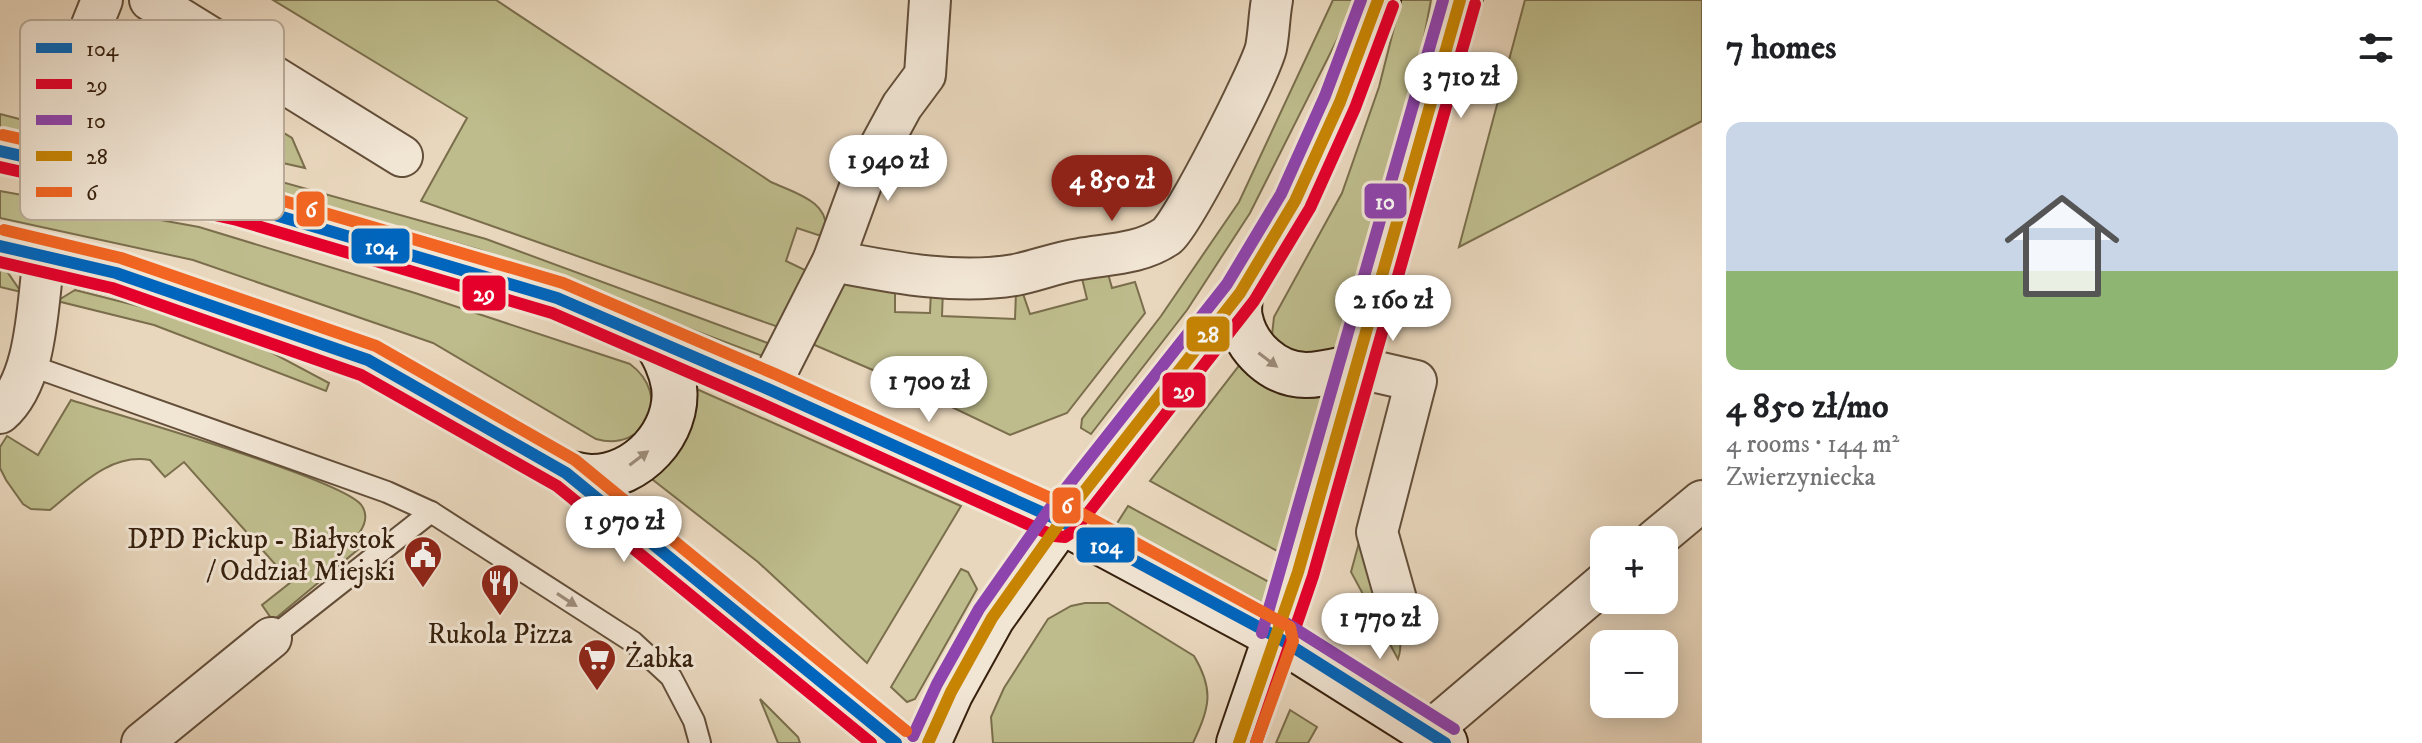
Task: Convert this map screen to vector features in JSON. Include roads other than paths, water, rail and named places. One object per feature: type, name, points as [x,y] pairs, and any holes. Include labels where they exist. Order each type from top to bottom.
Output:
[{"type":"main road","points":[[928,743],[951,692],[992,618],[1061,521],[1240,293],[1295,201],[1340,102],[1378,0]]},
{"type":"main road","points":[[1239,743],[1277,637],[1460,0]]},
{"type":"main road","points":[[0,151],[20,155]]},
{"type":"main road","points":[[284,218],[557,298],[1061,521],[1277,637],[1437,738]]},
{"type":"main road","points":[[0,246],[116,273],[368,360],[566,473],[896,743]]},
{"type":"main road","points":[[1240,293],[1239,316],[1247,338],[1261,357],[1280,369],[1303,375],[1355,367]]},
{"type":"main road","points":[[566,473],[593,477],[618,472],[642,459],[660,440],[671,416],[674,389],[669,363],[655,340]]},
{"type":"street","points":[[94,20],[102,0]]},
{"type":"street","points":[[150,0],[182,20]]},
{"type":"street","points":[[768,389],[833,261],[864,176],[902,106],[925,75],[930,0]]},
{"type":"street","points":[[833,261],[956,279],[1013,275],[1078,259],[1131,252],[1169,235],[1185,212],[1253,82],[1266,49],[1272,0]]},
{"type":"street","points":[[284,83],[402,156]]},
{"type":"street","points":[[0,413],[10,405],[29,365],[44,257]]},
{"type":"street","points":[[1355,367],[1416,381],[1377,532],[1397,603]]},
{"type":"street","points":[[1672,526],[1702,501]]},
{"type":"street","points":[[1437,738],[1590,596]]},
{"type":"street","points":[[142,743],[271,638]]},
{"type":"lane","points":[[29,365],[387,492],[431,512],[633,642],[671,677],[694,721],[700,743]]},
{"type":"lane","points":[[271,638],[431,512]]},
{"type":"place","name":"DPD Pickup - Białystok / Oddział Miejski","points":[[423,589]]},
{"type":"place","name":"Rukola Pizza","points":[[500,617]]},
{"type":"place","name":"Żabka","points":[[597,692]]}]
